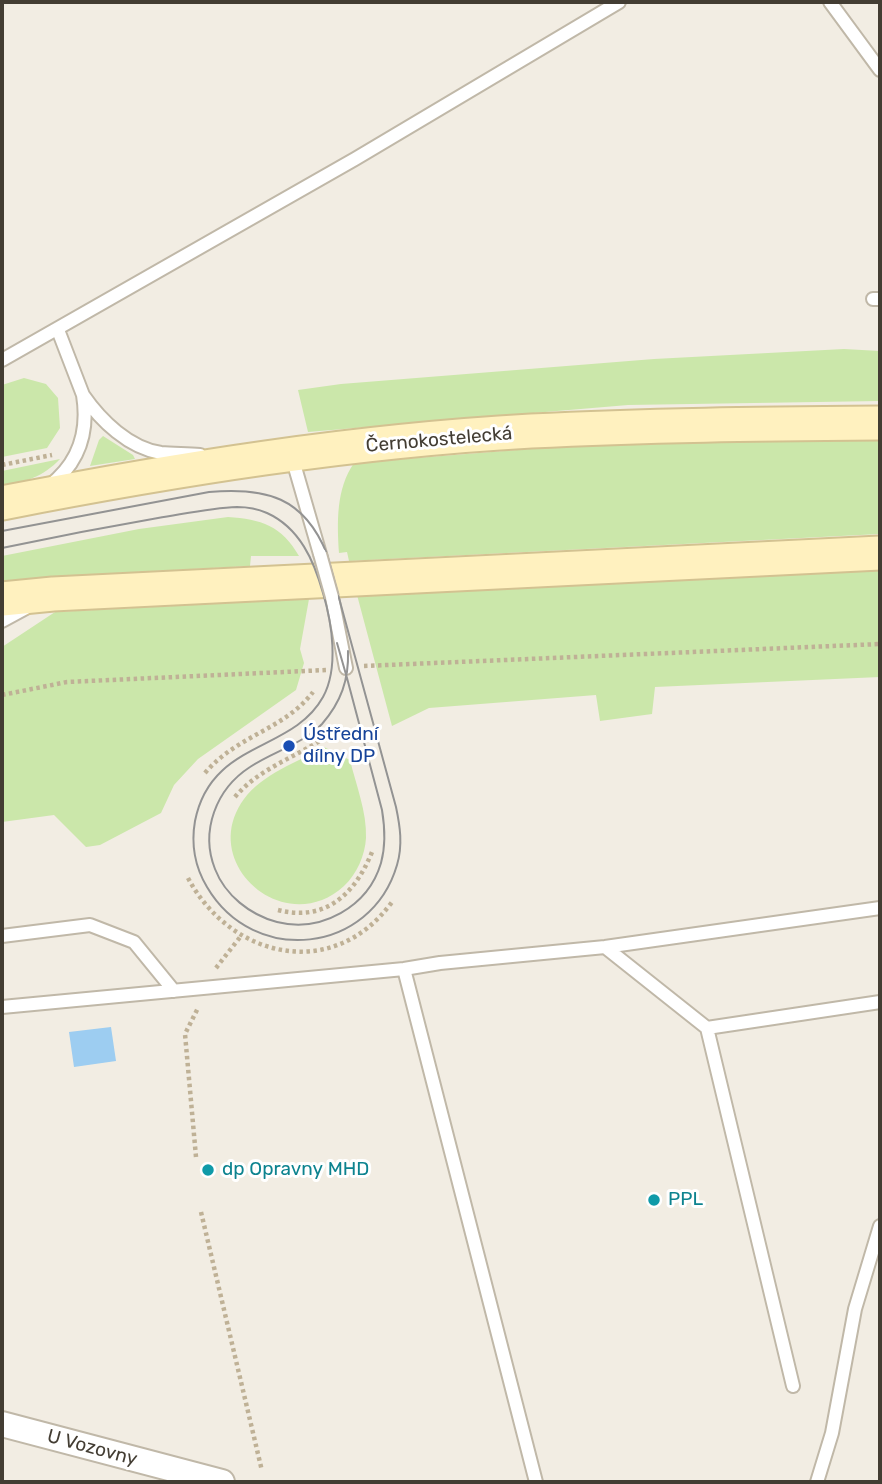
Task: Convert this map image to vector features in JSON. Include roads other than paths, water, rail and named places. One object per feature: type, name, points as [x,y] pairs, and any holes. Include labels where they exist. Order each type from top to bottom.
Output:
[{"type":"main road","name":"Černokostelecká","points":[[14,501],[280,456],[530,432],[745,424],[880,423]]},
{"type":"main road","points":[[2,599],[53,594],[880,553]]},
{"type":"street","name":"U Vozovny","points":[[2,1424],[222,1482]]},
{"type":"lane","points":[[2,360],[355,159],[619,2]]},
{"type":"lane","points":[[830,2],[880,70]]},
{"type":"lane","points":[[14,501],[54,482],[80,448],[85,426],[83,396],[58,330]]},
{"type":"lane","points":[[83,396],[107,424],[148,450],[161,453],[280,456],[320,554],[332,597],[346,668]]},
{"type":"lane","points":[[2,621],[53,594]]},
{"type":"lane","points":[[2,1007],[605,947],[880,908]]},
{"type":"lane","points":[[2,936],[90,925],[134,942],[174,991]]},
{"type":"lane","points":[[605,947],[707,1028],[793,1385]]},
{"type":"lane","points":[[404,969],[536,1482]]},
{"type":"lane","points":[[707,1028],[880,1002]]},
{"type":"lane","points":[[817,1482],[832,1433],[855,1309],[880,1226]]},
{"type":"water","points":[[111,1027],[116,1061],[74,1067],[69,1032]]},
{"type":"tram line","points":[[2,531],[209,492],[229,491],[265,494],[295,508],[307,520],[327,554],[399,821],[397,865],[383,895],[363,917],[338,932],[310,939],[281,939],[253,930],[228,913],[207,887],[195,855],[195,821],[204,795],[217,775],[234,761],[292,729],[309,715],[323,697],[328,685],[332,645],[326,605],[310,558],[297,536],[279,519],[260,510],[245,507],[197,511],[2,548]]},
{"type":"tram line","points":[[337,643],[347,678],[382,810],[383,856],[375,879],[354,904],[341,913],[310,924],[277,922],[240,903],[219,878],[209,840],[214,812],[220,799],[238,776],[306,737],[322,724],[342,690],[345,681],[347,672],[348,651]]},
{"type":"place","name":"Ústřední dílny DP","points":[[289,746]]},
{"type":"place","name":"dp Opravny MHD","points":[[208,1170]]},
{"type":"place","name":"PPL","points":[[654,1200]]}]
